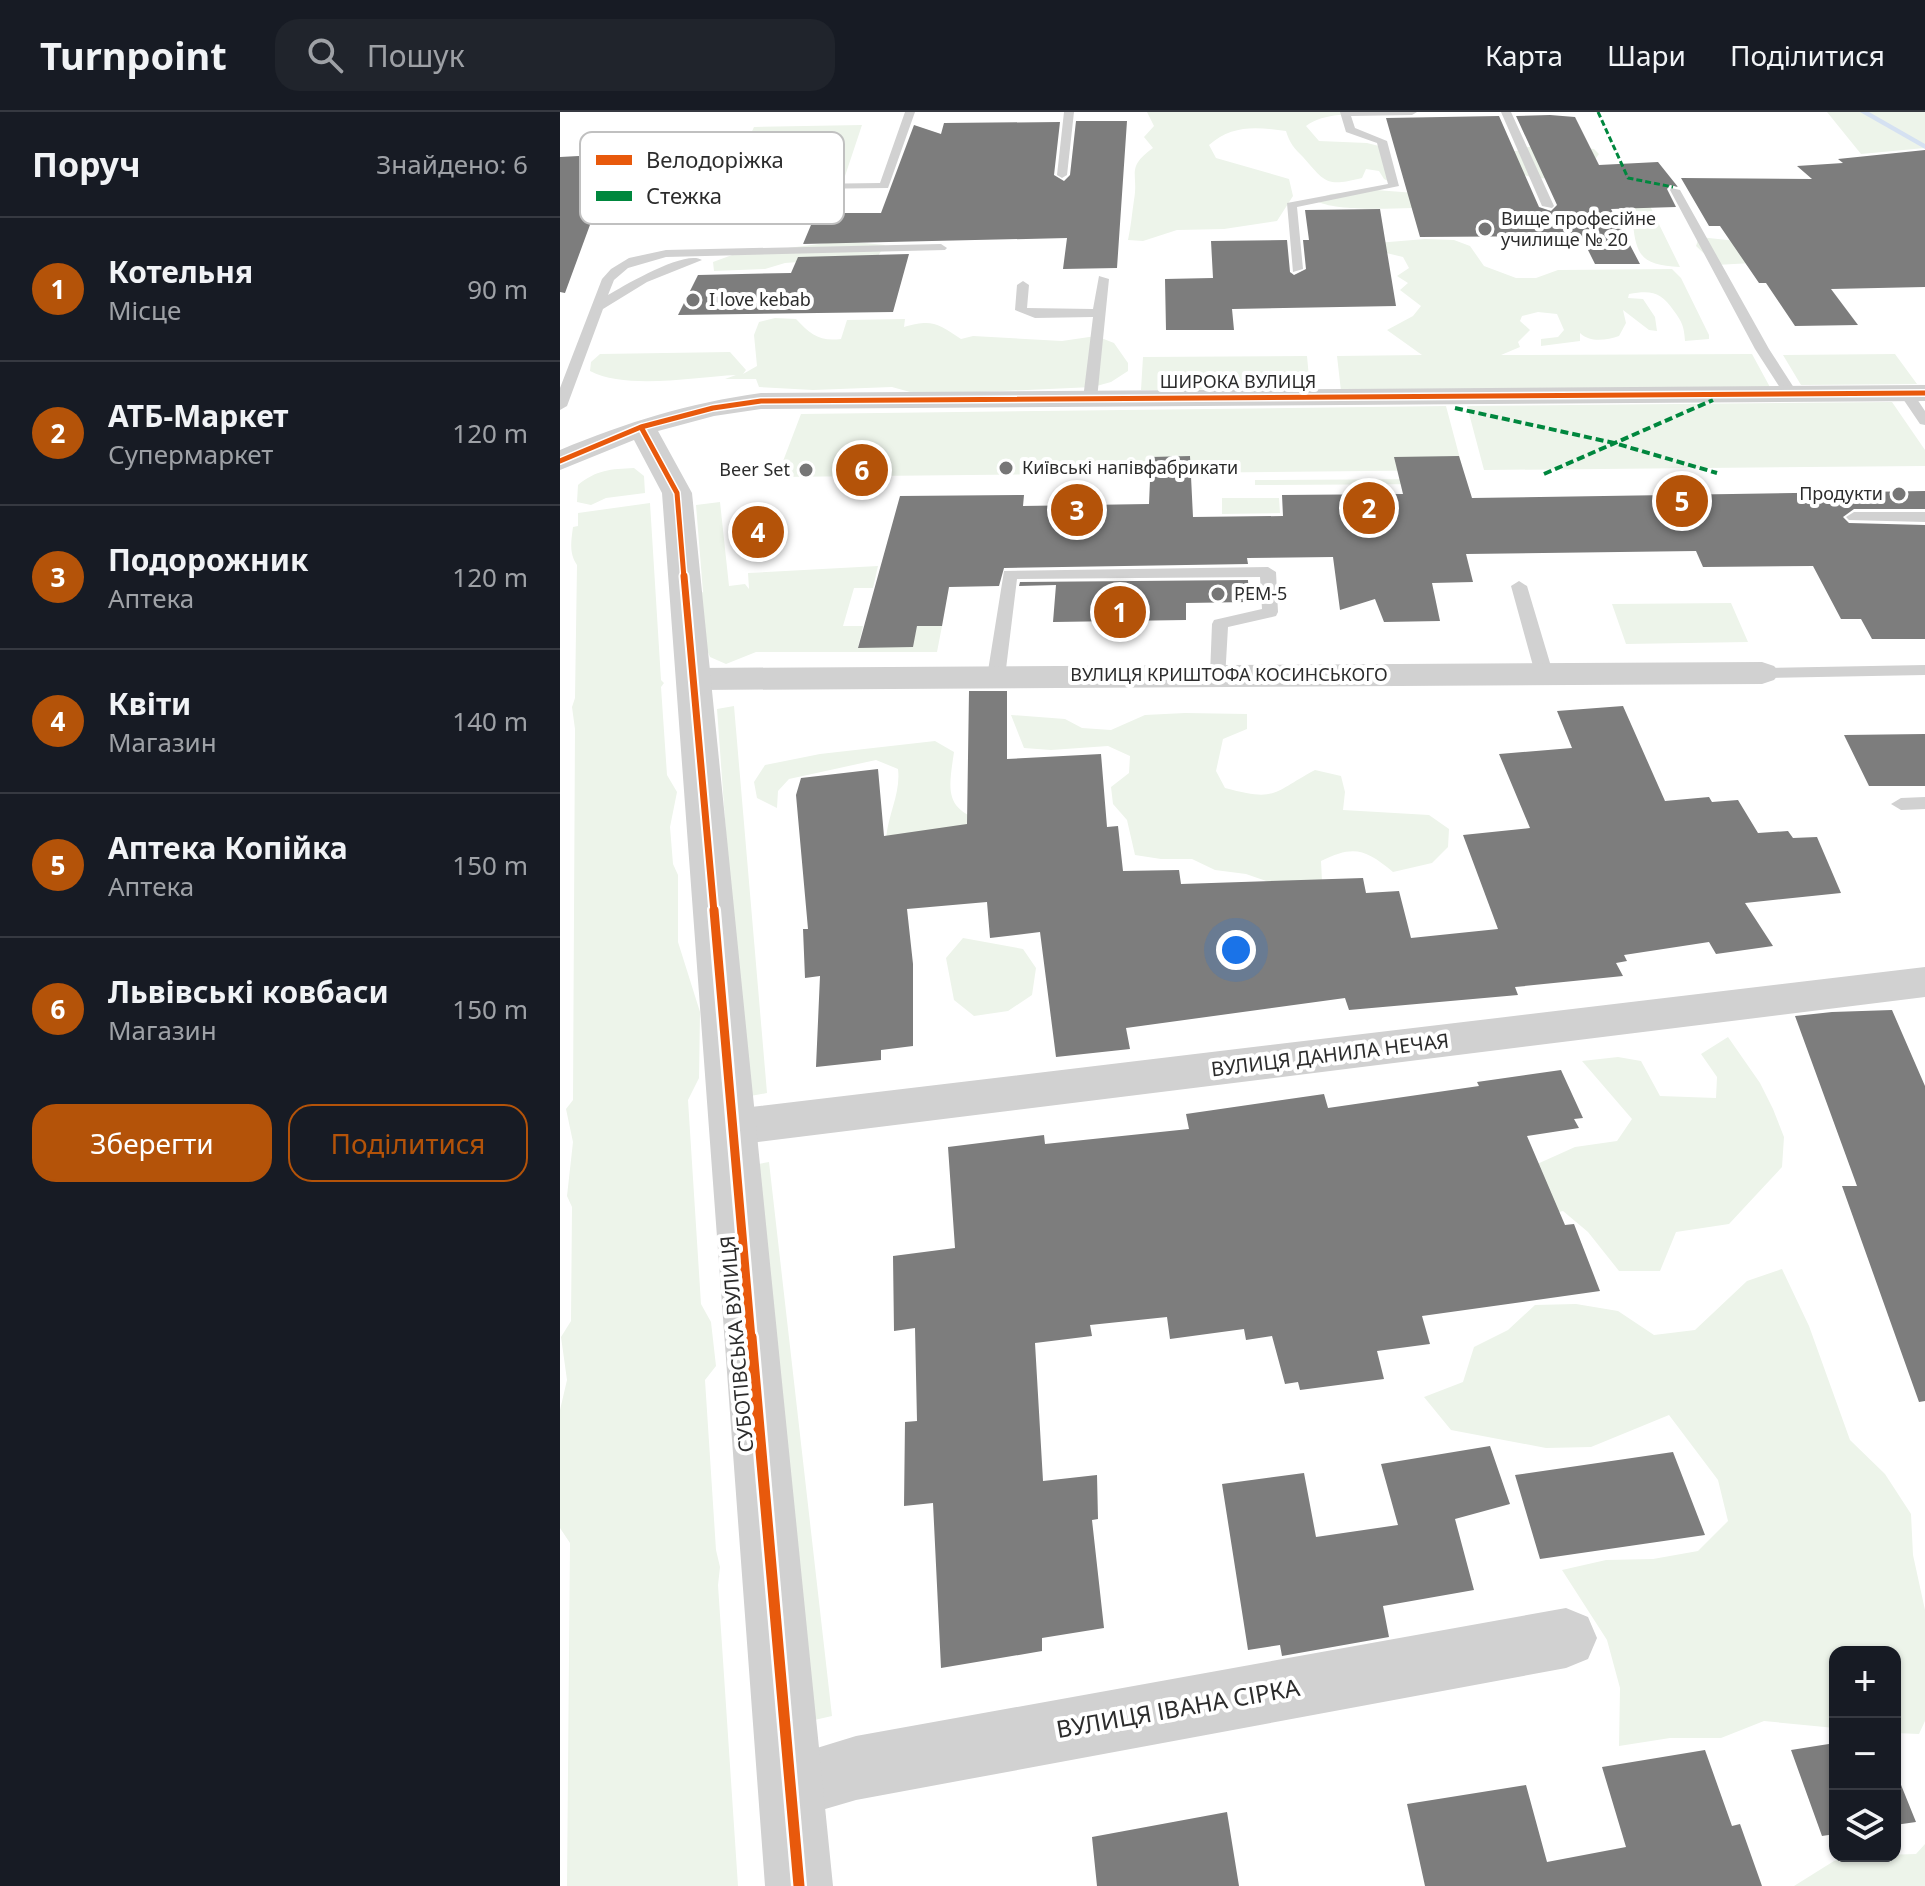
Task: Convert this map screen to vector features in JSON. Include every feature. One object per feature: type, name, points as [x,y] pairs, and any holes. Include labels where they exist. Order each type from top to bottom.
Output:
[{"type":"street","name":"ШИРОКА ВУЛИЦЯ","points":[[560,461],[641,427],[713,408],[761,401],[1916,393]]},
{"type":"street","name":"ШИРОКА ВУЛИЦЯ","points":[[560,433],[641,427]]},
{"type":"street","name":"СУБОТІВСЬКА ВУЛИЦЯ","points":[[641,427],[677,493],[696,679],[799,1886]]},
{"type":"street","name":"ВУЛИЦЯ КРИШТОФА КОСИНСЬКОГО","points":[[696,679],[1762,673]]},
{"type":"street","name":"ВУЛИЦЯ ДАНИЛА НЕЧАЯ","points":[[734,1127],[1925,982]]},
{"type":"street","name":"ВУЛИЦЯ ІВАНА СІРКА","points":[[791,1786],[856,1768],[1566,1638]]},
{"type":"lane","points":[[844,187],[884,186],[910,112]]},
{"type":"lane","points":[[1062,175],[1069,112]]},
{"type":"lane","points":[[1297,269],[1291,205],[1394,186],[1382,141],[1350,130],[1345,112],[1412,112]]},
{"type":"lane","points":[[1506,112],[1548,206]]},
{"type":"lane","points":[[1675,190],[1762,349],[1791,394]]},
{"type":"lane","points":[[560,406],[611,274],[636,260],[673,252],[941,248]]},
{"type":"lane","points":[[597,308],[627,287],[662,270],[753,250]]},
{"type":"lane","points":[[1090,399],[1103,279]]},
{"type":"lane","points":[[1023,285],[1021,310],[1035,314],[1099,313]]},
{"type":"lane","points":[[1916,393],[1925,421]]},
{"type":"lane","points":[[1854,517],[1925,517]]},
{"type":"lane","points":[[996,677],[1010,574],[1268,572],[1270,612],[1220,624],[1219,675]]},
{"type":"lane","points":[[1519,586],[1544,673]]},
{"type":"lane","points":[[1762,673],[1925,670]]},
{"type":"lane","points":[[1901,804],[1925,803]]},
{"type":"shaded area","points":[[1147,112],[1375,112],[1330,116],[1306,126],[1319,141],[1367,143],[1387,148],[1394,184],[1384,179],[1379,171],[1366,169],[1362,178],[1328,181],[1295,148],[1286,131],[1236,130],[1209,145],[1216,158],[1289,179],[1293,196],[1277,221],[1224,229],[1177,230],[1143,241],[1128,240],[1136,166],[1153,148],[1144,137],[1154,126]]},
{"type":"shaded area","points":[[1827,112],[1925,112],[1925,148],[1861,154]]},
{"type":"shaded area","points":[[862,125],[844,179],[844,132],[752,132],[754,127]]},
{"type":"shaded area","points":[[1525,147],[1594,149],[1599,154],[1594,161],[1562,154],[1650,206],[1680,267],[1658,264],[1644,258],[1637,245],[1633,223],[1618,204],[1569,179],[1534,178],[1521,174],[1498,152],[1517,151]]},
{"type":"shaded area","points":[[1376,190],[1428,194],[1442,207],[1357,208],[1315,200],[1331,194]]},
{"type":"shaded area","points":[[1699,237],[1737,241],[1752,263],[1716,265],[1696,246]]},
{"type":"shaded area","points":[[1425,239],[1454,240],[1470,246],[1484,266],[1516,278],[1536,278],[1558,270],[1672,269],[1681,278],[1709,335],[1709,339],[1685,341],[1681,321],[1665,300],[1655,294],[1637,293],[1629,294],[1628,298],[1643,299],[1655,317],[1657,331],[1649,330],[1623,310],[1626,323],[1619,336],[1594,339],[1580,333],[1580,341],[1541,346],[1541,339],[1558,337],[1564,330],[1557,314],[1538,312],[1522,316],[1520,321],[1530,330],[1518,342],[1520,347],[1501,355],[1752,354],[1771,389],[1341,391],[1337,356],[1422,355],[1387,330],[1413,316],[1421,306],[1400,290],[1408,283],[1397,276],[1409,268],[1403,257],[1353,245]]},
{"type":"shaded area","points":[[843,241],[885,245],[878,256],[785,263],[765,269],[714,271],[713,262],[732,255]]},
{"type":"shaded area","points":[[775,318],[796,319],[816,336],[834,340],[841,339],[847,320],[905,319],[904,327],[934,324],[961,339],[973,336],[1062,341],[1096,336],[1114,343],[1128,363],[1128,371],[1111,382],[1093,387],[957,393],[910,392],[892,387],[813,390],[759,387],[756,379],[725,379],[736,375],[681,380],[623,380],[590,371],[591,362],[600,354],[730,352],[746,370],[743,374],[757,366],[754,335],[759,322]]},
{"type":"shaded area","points":[[1895,354],[1917,384],[1801,385],[1783,355]]},
{"type":"shaded area","points":[[1307,356],[1310,389],[1141,390],[1143,357]]},
{"type":"shaded area","points":[[1892,402],[1925,450],[1925,466],[1484,470],[1467,406]]},
{"type":"shaded area","points":[[1446,406],[1463,470],[777,477],[801,414]]},
{"type":"shaded area","points":[[634,468],[644,476],[645,493],[606,498],[591,505],[577,502],[578,485],[591,476],[604,471]]},
{"type":"shaded area","points":[[1435,479],[1436,484],[1255,485],[1255,480]]},
{"type":"shaded area","points":[[1222,498],[1279,498],[1280,513],[1222,514]]},
{"type":"shaded area","points":[[720,502],[729,586],[745,584],[749,589],[748,573],[878,566],[873,588],[854,588],[843,626],[863,626],[858,647],[912,647],[917,626],[942,626],[937,652],[756,652],[726,664],[710,657],[687,600],[703,592],[696,505]]},
{"type":"shaded area","points":[[650,503],[661,680],[664,683],[661,687],[667,775],[677,792],[670,827],[673,864],[678,875],[678,942],[700,1012],[699,1078],[688,1100],[701,1304],[711,1322],[716,1366],[705,1380],[716,1550],[720,1567],[718,1585],[738,1886],[567,1886],[570,1543],[560,1528],[560,1410],[567,1380],[561,1337],[571,1321],[572,1207],[567,1196],[573,1142],[566,1109],[573,1100],[575,729],[572,707],[575,698],[577,565],[571,542],[573,527],[578,526],[578,513]]},
{"type":"shaded area","points":[[1731,603],[1748,642],[1626,644],[1612,604]]},
{"type":"shaded area","points":[[734,706],[767,1093],[745,1097],[717,709]]},
{"type":"shaded area","points":[[1247,714],[1247,729],[1223,739],[1216,771],[1225,788],[1265,795],[1315,770],[1341,776],[1345,792],[1343,810],[1429,815],[1449,829],[1448,847],[1432,863],[1393,872],[1367,854],[1351,851],[1332,856],[1321,861],[1323,901],[1246,874],[1215,870],[1192,859],[1135,855],[1127,820],[1113,804],[1111,787],[1129,773],[1130,756],[1108,746],[1051,750],[1024,748],[1011,715],[1065,719],[1082,728],[1111,730],[1145,715]]},
{"type":"shaded area","points":[[935,741],[954,752],[951,789],[957,806],[974,818],[989,823],[886,839],[898,787],[898,769],[876,760],[789,779],[778,791],[777,808],[757,798],[754,782],[765,765],[820,754]]},
{"type":"shaded area","points":[[963,938],[1023,949],[1036,968],[1032,995],[1008,1011],[974,1016],[954,1000],[946,958]]},
{"type":"shaded area","points":[[1728,1037],[1760,1083],[1784,1137],[1782,1167],[1729,1224],[1676,1232],[1660,1271],[1619,1271],[1588,1232],[1563,1211],[1513,1223],[1535,1165],[1575,1147],[1617,1141],[1632,1119],[1582,1061],[1618,1057],[1641,1061],[1660,1096],[1716,1098],[1717,1077],[1701,1054]]},
{"type":"shaded area","points":[[769,1162],[832,1716],[810,1721],[753,1165]]},
{"type":"shaded area","points":[[1782,1269],[1809,1326],[1850,1440],[1885,1474],[1911,1514],[1913,1555],[1925,1610],[1925,1721],[1919,1734],[1901,1733],[1901,1646],[1829,1646],[1829,1727],[1764,1721],[1721,1738],[1670,1738],[1619,1746],[1620,1688],[1607,1640],[1562,1570],[1606,1560],[1653,1559],[1698,1551],[1728,1521],[1718,1480],[1669,1415],[1591,1447],[1546,1448],[1451,1430],[1424,1397],[1463,1382],[1474,1347],[1508,1330],[1535,1305],[1576,1304],[1618,1311],[1654,1335],[1695,1330],[1747,1281]]},
{"type":"shaded area","points":[[1925,1844],[1925,1886],[1794,1886],[1832,1862],[1901,1862],[1901,1854],[1916,1854]]},
{"type":"building","points":[[1499,116],[1539,207],[1551,211],[1557,205],[1516,116],[1575,117],[1599,165],[1658,162],[1678,187],[1670,185],[1667,189],[1676,207],[1611,209],[1640,264],[1595,264],[1581,236],[1420,237],[1386,118]]},
{"type":"building","points":[[1076,121],[1127,121],[1117,268],[1063,269],[1067,238],[803,244],[811,224],[844,224],[844,213],[881,213],[914,125],[941,134],[944,123],[1060,122],[1054,175],[1064,181],[1070,175]]},
{"type":"building","points":[[1925,150],[1925,287],[1831,289],[1858,325],[1795,326],[1766,283],[1759,283],[1720,226],[1709,226],[1681,178],[1812,179],[1797,166],[1843,163],[1838,159]]},
{"type":"building","points":[[580,156],[580,224],[590,224],[565,293],[560,292],[560,157]]},
{"type":"building","points":[[1380,209],[1396,306],[1232,309],[1234,330],[1166,330],[1165,279],[1213,278],[1211,241],[1287,240],[1290,272],[1294,275],[1306,269],[1303,240],[1309,240],[1305,210]]},
{"type":"building","points":[[909,254],[893,312],[678,315],[698,275],[791,273],[798,257]]},
{"type":"building","points":[[1190,456],[1193,517],[1283,516],[1282,495],[1403,494],[1394,457],[1459,456],[1472,498],[1925,491],[1925,509],[1854,509],[1843,517],[1849,523],[1925,525],[1925,639],[1872,639],[1861,619],[1841,619],[1813,566],[1703,567],[1696,551],[1466,554],[1473,582],[1432,583],[1440,621],[1384,622],[1375,599],[1340,610],[1333,557],[1247,558],[1248,564],[1004,568],[999,586],[949,587],[942,626],[917,626],[913,647],[858,648],[900,496],[1024,495],[1023,506],[1149,504],[1151,457]]},
{"type":"building","points":[[1248,580],[1249,602],[1186,603],[1186,620],[1053,622],[1056,585],[1019,586],[1020,582]]},
{"type":"building","points":[[969,691],[1007,691],[1007,759],[1101,754],[1107,827],[1118,826],[1123,871],[1179,870],[1181,884],[1363,878],[1366,893],[1399,891],[1411,938],[1498,929],[1463,835],[1530,828],[1499,754],[1572,748],[1557,711],[1623,706],[1665,801],[1709,797],[1712,802],[1738,800],[1758,833],[1788,831],[1793,838],[1817,837],[1841,893],[1745,903],[1773,946],[1716,954],[1709,942],[1624,955],[1627,961],[1616,963],[1623,976],[1515,987],[1518,995],[1349,1010],[1345,998],[1126,1028],[1130,1049],[1056,1057],[1040,932],[990,938],[987,902],[907,909],[913,964],[913,1046],[881,1050],[881,1060],[816,1067],[820,976],[805,978],[803,929],[808,929],[796,795],[801,778],[878,769],[884,836],[967,824]]},
{"type":"building","points":[[1925,734],[1925,786],[1869,786],[1844,735]]},
{"type":"building","points":[[1892,1010],[1925,1086],[1925,1401],[1919,1402],[1842,1186],[1857,1186],[1795,1016]]},
{"type":"building","points":[[1561,1070],[1583,1118],[1574,1119],[1579,1128],[1527,1136],[1565,1225],[1574,1224],[1600,1291],[1422,1316],[1430,1344],[1377,1351],[1384,1379],[1300,1390],[1298,1382],[1285,1384],[1272,1336],[1246,1340],[1244,1329],[1170,1339],[1167,1317],[1090,1325],[1092,1336],[1035,1343],[1043,1481],[1097,1475],[1098,1519],[1092,1520],[1104,1628],[1042,1638],[1042,1651],[941,1668],[933,1503],[904,1506],[905,1422],[917,1421],[915,1328],[894,1331],[893,1256],[955,1248],[948,1147],[1044,1135],[1045,1144],[1189,1129],[1186,1114],[1324,1094],[1328,1108],[1479,1086],[1477,1082]]},
{"type":"building","points":[[1490,1446],[1510,1504],[1455,1519],[1474,1590],[1383,1606],[1389,1637],[1282,1656],[1280,1645],[1248,1650],[1222,1484],[1304,1473],[1316,1537],[1398,1525],[1381,1464]]},
{"type":"building","points":[[1673,1452],[1705,1535],[1540,1559],[1515,1475]]},
{"type":"building","points":[[1829,1744],[1829,1835],[1822,1836],[1791,1750]]},
{"type":"building","points":[[1705,1750],[1732,1826],[1740,1824],[1762,1886],[1425,1886],[1407,1804],[1526,1785],[1547,1862],[1626,1847],[1602,1767]]},
{"type":"building","points":[[1901,1785],[1916,1822],[1901,1824]]},
{"type":"building","points":[[1227,1812],[1239,1886],[1097,1886],[1092,1837]]},
{"type":"waterway","points":[[1864,112],[1925,147]]},
{"type":"marked path","points":[[1598,112],[1628,178],[1673,187]]},
{"type":"marked path","points":[[1544,474],[1713,400]]},
{"type":"marked path","points":[[1455,408],[1614,443],[1717,473]]},
{"type":"cycle path","points":[[560,461],[641,427],[713,408],[761,401],[1925,393]]},
{"type":"cycle path","points":[[641,427],[677,493],[799,1886]]},
{"type":"place","name":"Вище професійне училище № 20","points":[[1485,229]]},
{"type":"place","name":"I love kebab","points":[[693,300]]},
{"type":"place","name":"Київські напівфабрикати","points":[[1006,468]]},
{"type":"place","name":"Beer Set","points":[[806,470]]},
{"type":"place","name":"Львівські ковбаси","points":[[862,470]]},
{"type":"place","name":"Продукти","points":[[1899,494]]},
{"type":"place","name":"Аптека Копійка","points":[[1682,501]]},
{"type":"place","name":"АТБ-Маркет","points":[[1369,508]]},
{"type":"place","name":"Подорожник","points":[[1077,510]]},
{"type":"place","name":"Квіти","points":[[758,532]]},
{"type":"place","name":"РЕМ-5","points":[[1218,594]]},
{"type":"place","name":"Котельня","points":[[1120,612]]}]
